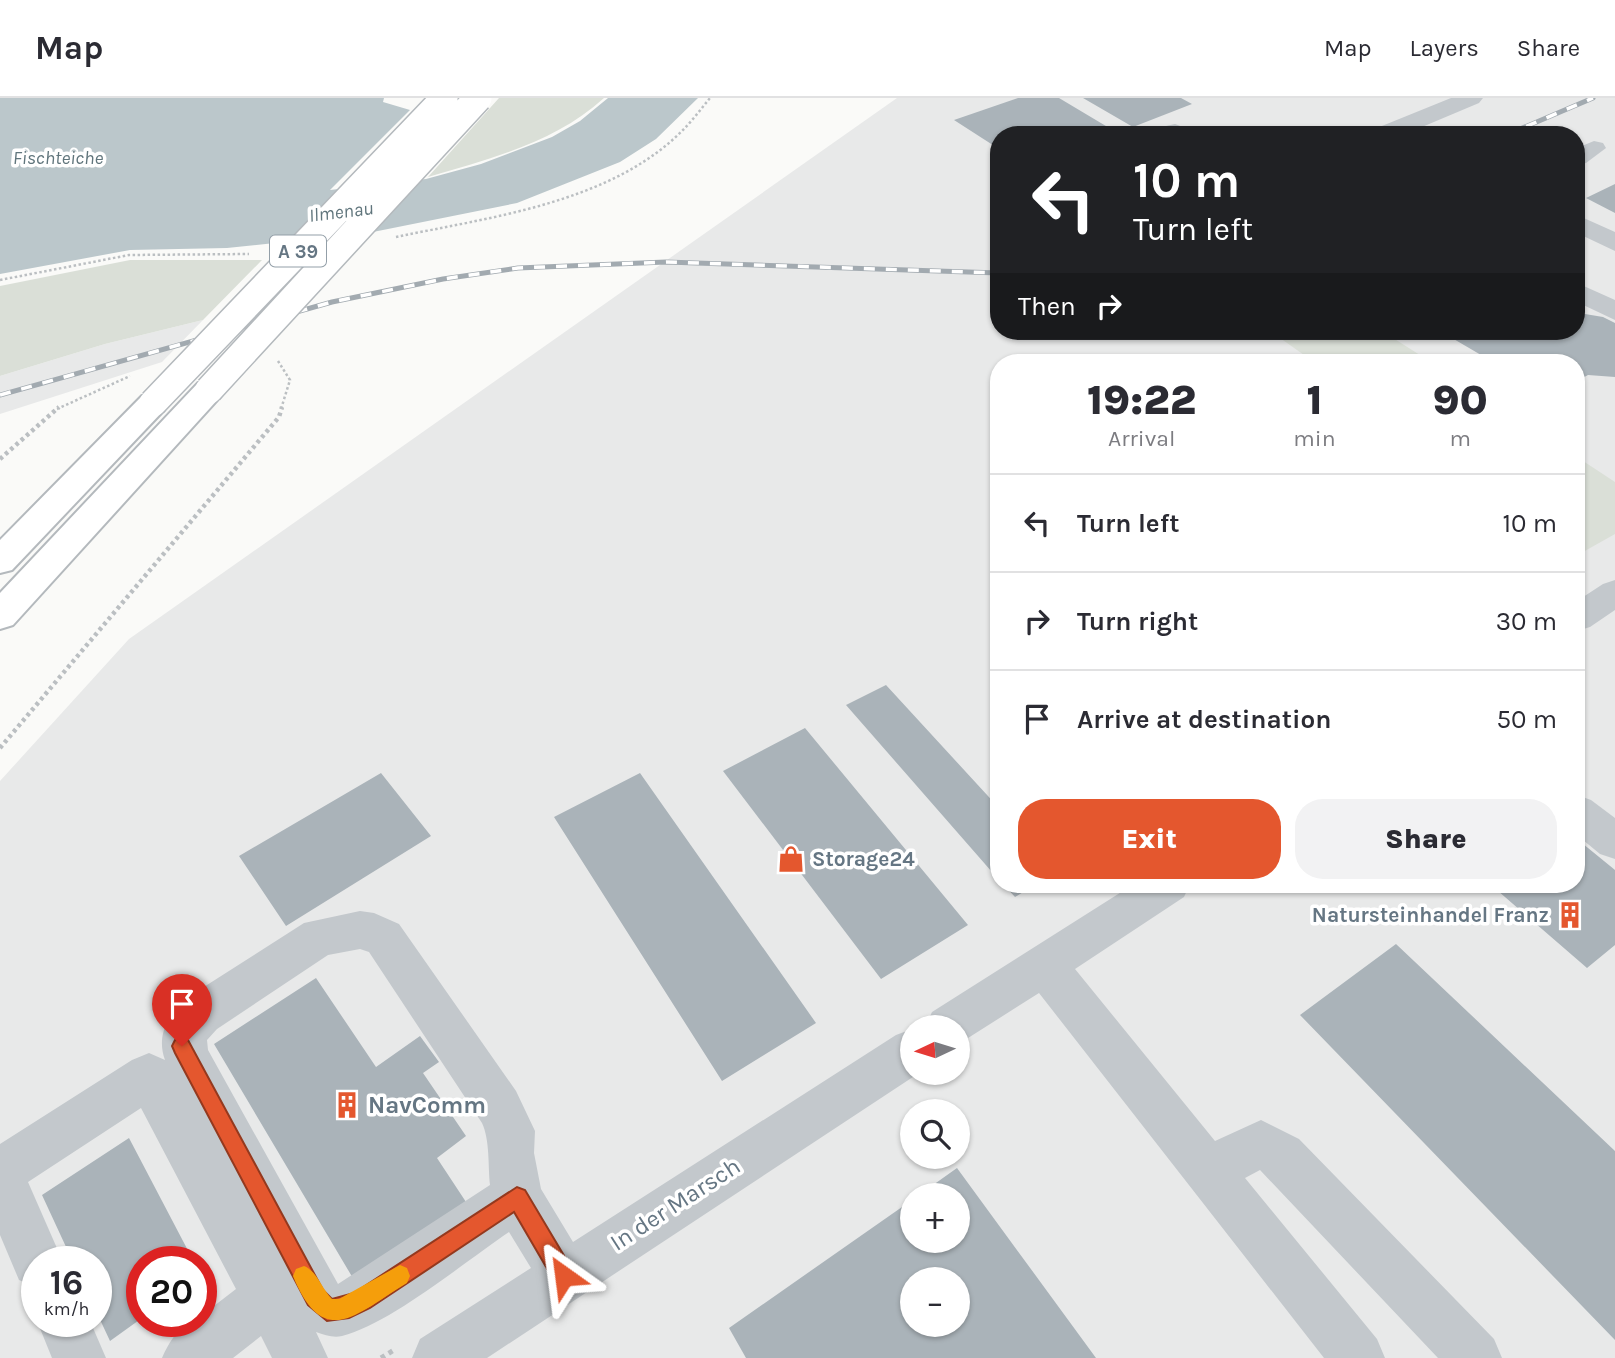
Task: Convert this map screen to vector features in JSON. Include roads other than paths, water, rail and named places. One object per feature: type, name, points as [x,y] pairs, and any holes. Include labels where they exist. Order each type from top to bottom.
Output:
[{"type":"highway","name":"A 39","points":[[0,616],[478,98]]},
{"type":"highway","name":"A 39","points":[[0,561],[444,99]]},
{"type":"street","points":[[1403,126],[1471,98]]},
{"type":"street","points":[[1585,227],[1615,243]]},
{"type":"street","points":[[1585,295],[1615,311]]},
{"type":"street","points":[[1585,613],[1615,593]]},
{"type":"street","points":[[1585,818],[1615,842]]},
{"type":"street","points":[[967,1015],[1155,893]]},
{"type":"street","points":[[517,1198],[362,1301],[341,1310],[327,1310],[315,1297],[188,1060],[182,1046],[185,1029],[201,1014],[319,936],[345,931],[374,932],[384,938],[499,1107],[512,1131],[510,1153],[517,1198],[564,1276]]},
{"type":"street","points":[[1044,965],[1358,1358]]},
{"type":"street","name":"In der Marsch","points":[[439,1358],[900,1059]]},
{"type":"street","points":[[30,1246],[0,1173],[149,1076],[301,1358]]},
{"type":"street","points":[[1208,1170],[1261,1144],[1282,1156],[1475,1358]]},
{"type":"street","points":[[189,1358],[270,1297]]},
{"type":"street","points":[[70,1337],[79,1358]]},
{"type":"water","points":[[0,98],[384,98],[383,102],[410,110],[330,190],[426,179],[481,164],[552,137],[580,121],[608,98],[698,98],[656,139],[620,162],[517,203],[368,233],[227,248],[130,250],[0,274]]},
{"type":"railway","points":[[1527,126],[1593,98]]},
{"type":"railway","points":[[0,395],[332,302],[443,279],[518,268],[666,262],[990,273]]},
{"type":"place","name":"Storage24","points":[[791,859]]},
{"type":"place","name":"Natursteinhandel Franz","points":[[1570,915]]},
{"type":"place","name":"NavComm","points":[[347,1105]]},
{"type":"water label","name":"Fischteiche","points":[[58,157]]},
{"type":"water label","name":"Ilmenau","points":[[341,211]]}]
